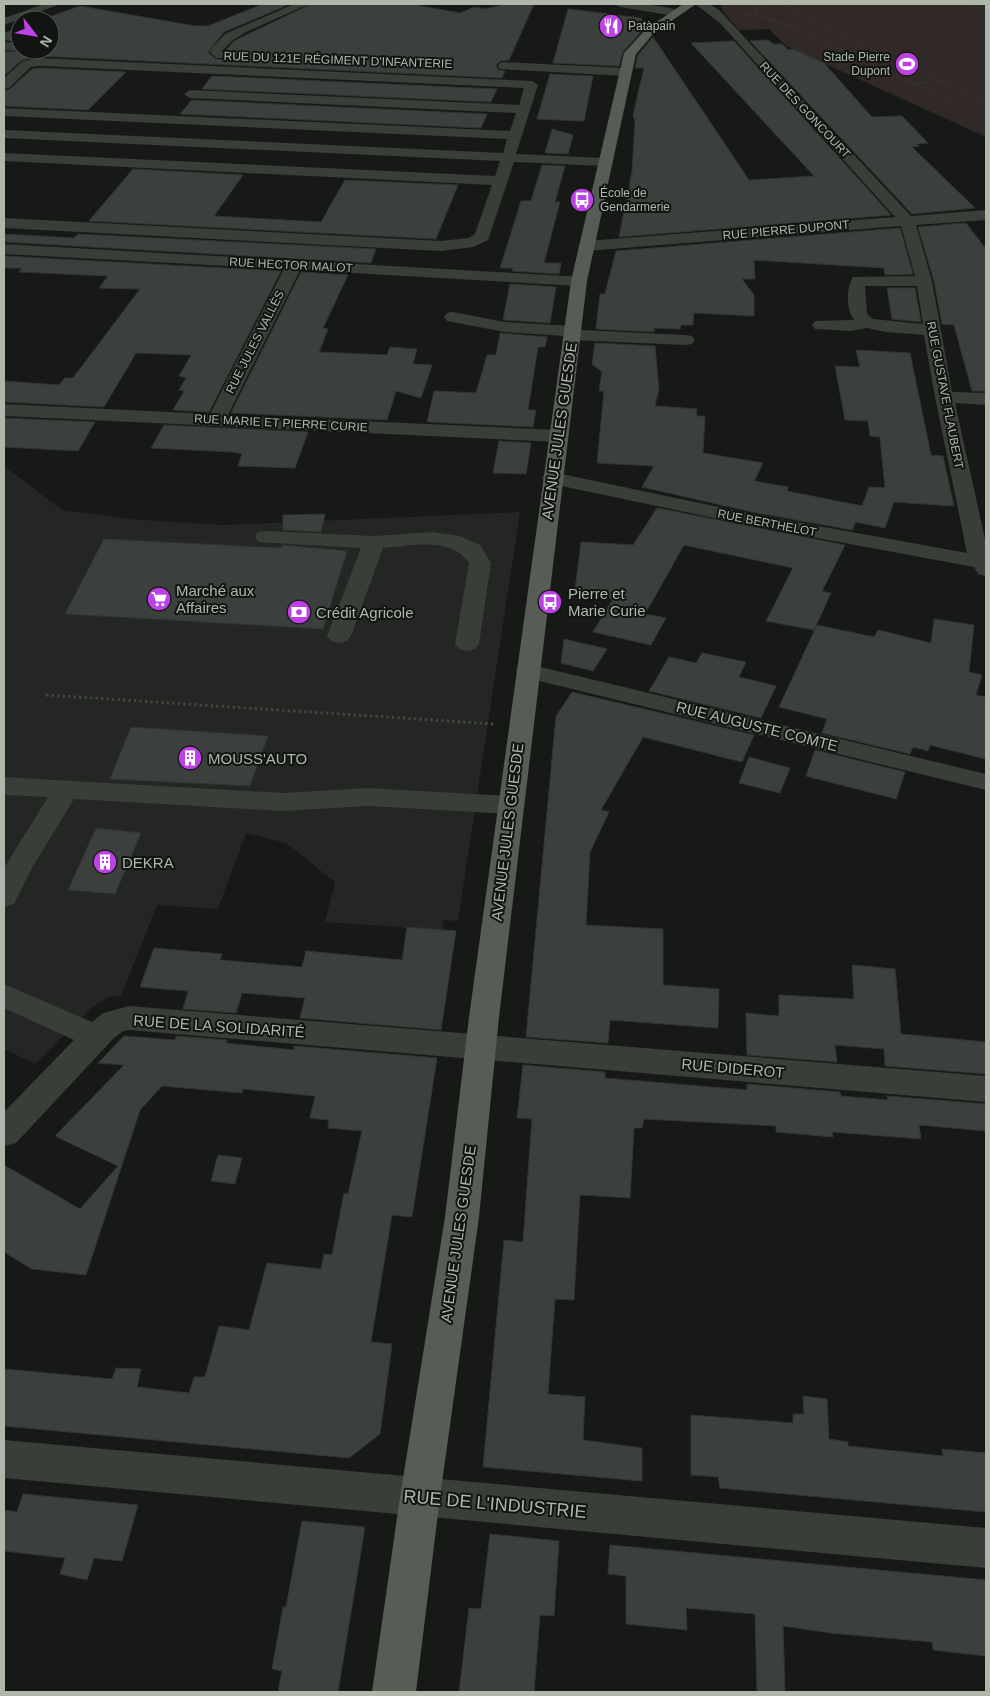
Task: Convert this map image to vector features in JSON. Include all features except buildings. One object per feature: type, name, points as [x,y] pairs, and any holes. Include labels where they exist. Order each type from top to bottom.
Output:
[{"type":"main road","name":"AVENUE JULES GUESDE","points":[[394,1692],[420,1498],[462,1217],[480,1047],[510,805],[579,281],[604,162],[630,53],[640,40],[682,8]]},
{"type":"street","points":[[4,22],[54,4]]},
{"type":"street","name":"RUE DU 121E RÉGIMENT D'INFANTERIE","points":[[201,54],[225,55],[215,51],[229,37],[303,4]]},
{"type":"street","points":[[620,4],[682,8]]},
{"type":"street","name":"RUE DES GONCOURT","points":[[701,4],[719,17],[906,220]]},
{"type":"street","points":[[4,85],[27,64],[40,62],[532,85],[482,237],[473,242],[458,246],[4,223]]},
{"type":"street","points":[[494,66],[625,72]]},
{"type":"street","points":[[169,120],[211,69]]},
{"type":"street","points":[[190,94],[524,108]]},
{"type":"street","points":[[4,112],[516,135]]},
{"type":"street","points":[[4,134],[604,162]]},
{"type":"street","points":[[4,157],[502,181]]},
{"type":"street","name":"RUE PIERRE DUPONT","points":[[586,246],[906,220],[986,216]]},
{"type":"street","name":"RUE GUSTAVE FLAUBERT","points":[[906,220],[913,236],[924,281],[944,397],[978,551],[985,565]]},
{"type":"street","name":"RUE HECTOR MALOT","points":[[4,249],[579,281]]},
{"type":"street","name":"RUE JULES VALLÈS","points":[[216,420],[294,265]]},
{"type":"street","points":[[867,323],[859,315],[856,287],[859,281],[924,281]]},
{"type":"street","points":[[453,317],[505,327],[686,340]]},
{"type":"street","points":[[821,325],[851,326],[867,323],[886,327],[933,330]]},
{"type":"street","points":[[944,397],[986,399]]},
{"type":"street","name":"RUE MARIE ET PIERRE CURIE","points":[[4,410],[558,436]]},
{"type":"street","name":"RUE BERTHELOT","points":[[552,478],[743,518],[985,565]]},
{"type":"street","points":[[266,537],[374,542],[433,538],[452,541],[472,550],[480,563],[467,644]]},
{"type":"street","points":[[338,636],[374,542]]},
{"type":"street","name":"RUE AUGUSTE COMTE","points":[[528,671],[986,782]]},
{"type":"street","points":[[4,786],[66,790],[140,787],[213,791],[283,802],[368,797],[510,805]]},
{"type":"street","points":[[4,897],[18,867],[66,790]]},
{"type":"street","points":[[4,996],[96,1037]]},
{"type":"street","name":"RUE DE LA SOLIDARITÉ","points":[[4,1134],[96,1037],[114,1021],[129,1018],[480,1047]]},
{"type":"street","name":"RUE DIDEROT","points":[[480,1047],[986,1089]]},
{"type":"street","name":"RUE DE L'INDUSTRIE","points":[[4,1459],[986,1548]]},
{"type":"path","points":[[769,4],[758,6],[757,15],[795,28],[963,108]]},
{"type":"path","points":[[783,4],[790,11],[986,102]]},
{"type":"path","points":[[969,4],[986,11]]},
{"type":"path","points":[[914,84],[940,81]]},
{"type":"path","points":[[46,695],[520,726]]},
{"type":"shaded area","name":"Stade Pierre Dupont","points":[[720,4],[986,4],[986,137],[786,46],[769,29],[739,30],[724,13]]},
{"type":"shaded area","points":[[4,466],[62,510],[131,519],[223,525],[520,512],[458,921],[444,920],[442,930],[325,922],[335,882],[286,843],[246,833],[218,909],[157,905],[121,995],[108,997],[91,1008],[35,1064],[4,1049]]},
{"type":"place","name":"Patàpain","points":[[611,26]]},
{"type":"place","name":"Stade Pierre Dupont","points":[[907,64]]},
{"type":"place","name":"École de Gendarmerie","points":[[582,200]]},
{"type":"place","name":"Marché aux Affaires","points":[[159,599]]},
{"type":"place","name":"Pierre et Marie Curie","points":[[550,602]]},
{"type":"place","name":"Crédit Agricole","points":[[299,612]]},
{"type":"place","name":"MOUSS'AUTO","points":[[190,758]]},
{"type":"place","name":"DEKRA","points":[[105,862]]}]
